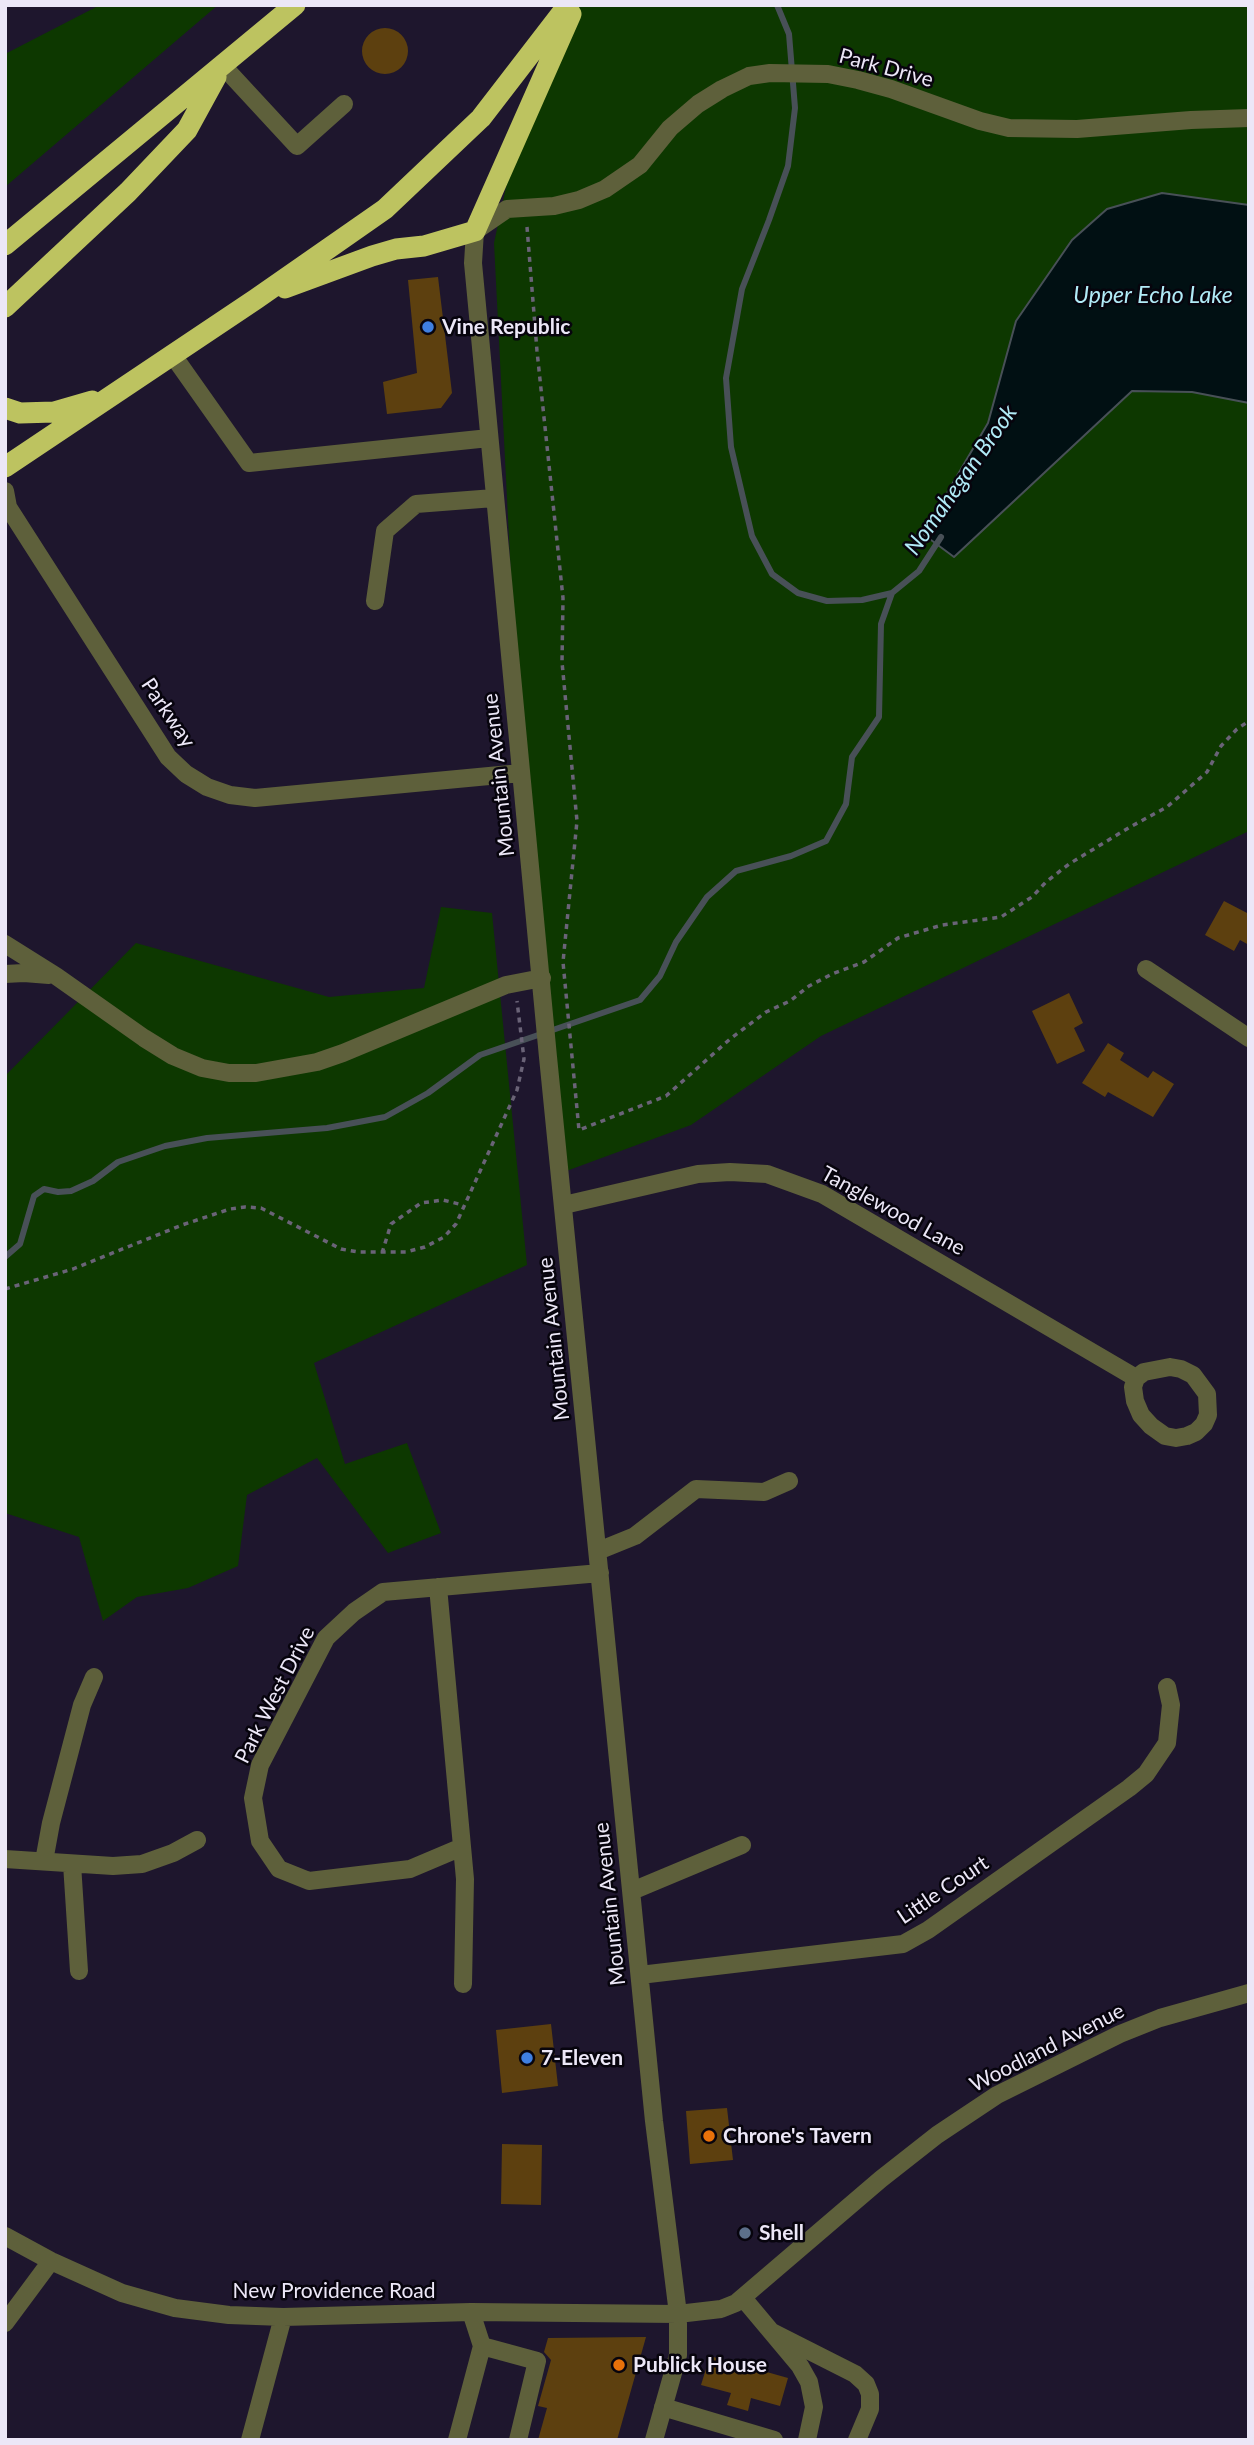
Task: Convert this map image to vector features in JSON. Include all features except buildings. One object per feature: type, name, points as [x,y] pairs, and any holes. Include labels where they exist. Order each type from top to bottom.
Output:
[{"type":"highway","points":[[5,245],[295,5]]},
{"type":"highway","points":[[531,53],[550,5]]},
{"type":"highway","points":[[7,473],[120,389],[385,209],[481,118],[568,5]]},
{"type":"highway","points":[[256,299],[372,256],[396,249],[424,246],[475,231],[575,5]]},
{"type":"highway","points":[[5,307],[128,192],[187,130],[222,66]]},
{"type":"highway","points":[[5,408],[20,413],[54,412],[97,400],[120,389]]},
{"type":"street","points":[[222,66],[297,146],[344,104]]},
{"type":"street","name":"Park Drive","points":[[475,231],[507,209],[554,206],[579,200],[605,189],[640,164],[670,128],[698,104],[749,76],[770,73],[828,74],[891,89],[980,121],[1009,128],[1077,129],[1249,118]]},
{"type":"street","name":"Mountain Avenue","points":[[475,231],[473,263],[548,1057],[654,2121],[678,2314],[678,2355],[654,2440]]},
{"type":"street","points":[[172,354],[249,463],[489,438]]},
{"type":"street","name":"Parkway","points":[[5,491],[8,507],[168,757],[186,774],[207,787],[230,795],[255,798],[521,773]]},
{"type":"street","points":[[375,601],[385,531],[395,522],[416,504],[495,498]]},
{"type":"street","points":[[5,944],[173,1056],[202,1068],[229,1073],[256,1073],[317,1062],[506,985],[542,978]]},
{"type":"street","points":[[1146,969],[1249,1038]]},
{"type":"street","points":[[5,974],[24,972],[56,976]]},
{"type":"street","name":"Tanglewood Lane","points":[[564,1205],[698,1174],[767,1174],[822,1194],[1136,1378]]},
{"type":"street","points":[[1170,1367],[1193,1375],[1207,1394],[1210,1404],[1209,1415],[1204,1424],[1196,1432],[1176,1438],[1166,1436],[1151,1426],[1141,1415],[1135,1401],[1133,1387],[1136,1378],[1144,1372],[1170,1367]]},
{"type":"street","points":[[598,1551],[635,1536],[696,1489],[764,1492],[789,1481]]},
{"type":"street","name":"Park West Drive","points":[[462,1847],[410,1868],[309,1881],[278,1869],[260,1841],[253,1798],[260,1765],[326,1638],[354,1612],[383,1592],[600,1573]]},
{"type":"street","points":[[438,1587],[465,1879],[463,1984]]},
{"type":"street","points":[[44,1861],[51,1823],[82,1704],[94,1677]]},
{"type":"street","name":"Little Court","points":[[640,1975],[904,1944],[928,1930],[1146,1774],[1167,1744],[1171,1706],[1167,1687]]},
{"type":"street","points":[[5,1859],[113,1866],[142,1864],[173,1853],[197,1840]]},
{"type":"street","points":[[632,1891],[742,1845]]},
{"type":"street","points":[[72,1864],[79,1971]]},
{"type":"street","name":"Woodland Avenue","points":[[678,2314],[721,2309],[736,2303],[881,2179],[937,2135],[997,2095],[1120,2034],[1160,2018],[1249,1993]]},
{"type":"street","name":"New Providence Road","points":[[5,2236],[51,2261],[122,2293],[175,2308],[229,2315],[283,2317],[471,2312],[678,2314]]},
{"type":"street","points":[[5,2323],[51,2261]]},
{"type":"street","points":[[743,2298],[800,2366],[809,2382],[814,2407],[807,2440]]},
{"type":"street","points":[[457,2440],[482,2346],[471,2312]]},
{"type":"street","points":[[250,2440],[283,2317]]},
{"type":"street","points":[[772,2332],[855,2374],[866,2384],[870,2394],[870,2409],[857,2440]]},
{"type":"street","points":[[482,2346],[537,2361],[518,2440]]},
{"type":"street","points":[[663,2407],[774,2440]]},
{"type":"path","points":[[526,206],[537,351],[563,598],[562,662],[577,821],[563,962],[579,1130],[666,1096],[730,1039],[766,1012],[790,1001],[809,986],[832,974],[864,962],[898,938],[942,925],[1001,917],[1032,897],[1069,864],[1167,807],[1207,772],[1222,746],[1237,729],[1249,721]]},
{"type":"path","points":[[5,1289],[73,1269],[182,1225],[230,1209],[245,1207],[261,1208],[341,1249],[358,1252],[406,1252],[425,1247],[444,1237],[456,1224],[517,1090],[524,1059],[517,1000]]},
{"type":"path","points":[[382,1253],[391,1224],[421,1203],[443,1200],[463,1205]]},
{"type":"green space","points":[[100,5],[218,5],[5,187],[5,54]]},
{"type":"green space","points":[[575,5],[1249,5],[1249,831],[821,1036],[691,1125],[561,1173],[521,773],[494,243],[517,136]]},
{"type":"green space","points":[[441,907],[492,913],[527,1265],[314,1363],[345,1464],[407,1443],[441,1533],[388,1553],[317,1458],[247,1495],[238,1566],[188,1588],[137,1597],[103,1621],[79,1537],[5,1513],[5,1076],[136,943],[329,997],[424,988]]},
{"type":"water","name":"Upper Echo Lake","points":[[1162,193],[1249,205],[1249,403],[1192,392],[1132,391],[954,557],[923,534],[988,423],[1016,321],[1072,240],[1107,209]]},
{"type":"waterway","name":"Nomahegan Brook","points":[[777,5],[789,34],[795,108],[788,166],[742,289],[726,378],[731,447],[752,536],[772,574],[798,593],[827,601],[862,600],[892,593],[919,571],[941,537]]},
{"type":"waterway","points":[[5,1257],[20,1244],[34,1196],[44,1189],[71,1191],[93,1181],[118,1162],[165,1146],[207,1138],[327,1128],[385,1117],[428,1093],[480,1055],[640,1000],[660,976],[676,942],[707,897],[736,871],[791,856],[826,841],[846,804],[852,757],[879,717],[881,624],[892,593]]},
{"type":"place","name":"Vine Republic","points":[[428,327]]},
{"type":"place","name":"7-Eleven","points":[[527,2058]]},
{"type":"place","name":"Chrone's Tavern","points":[[709,2136]]},
{"type":"place","name":"Shell","points":[[745,2233]]},
{"type":"place","name":"Publick House","points":[[619,2365]]}]
